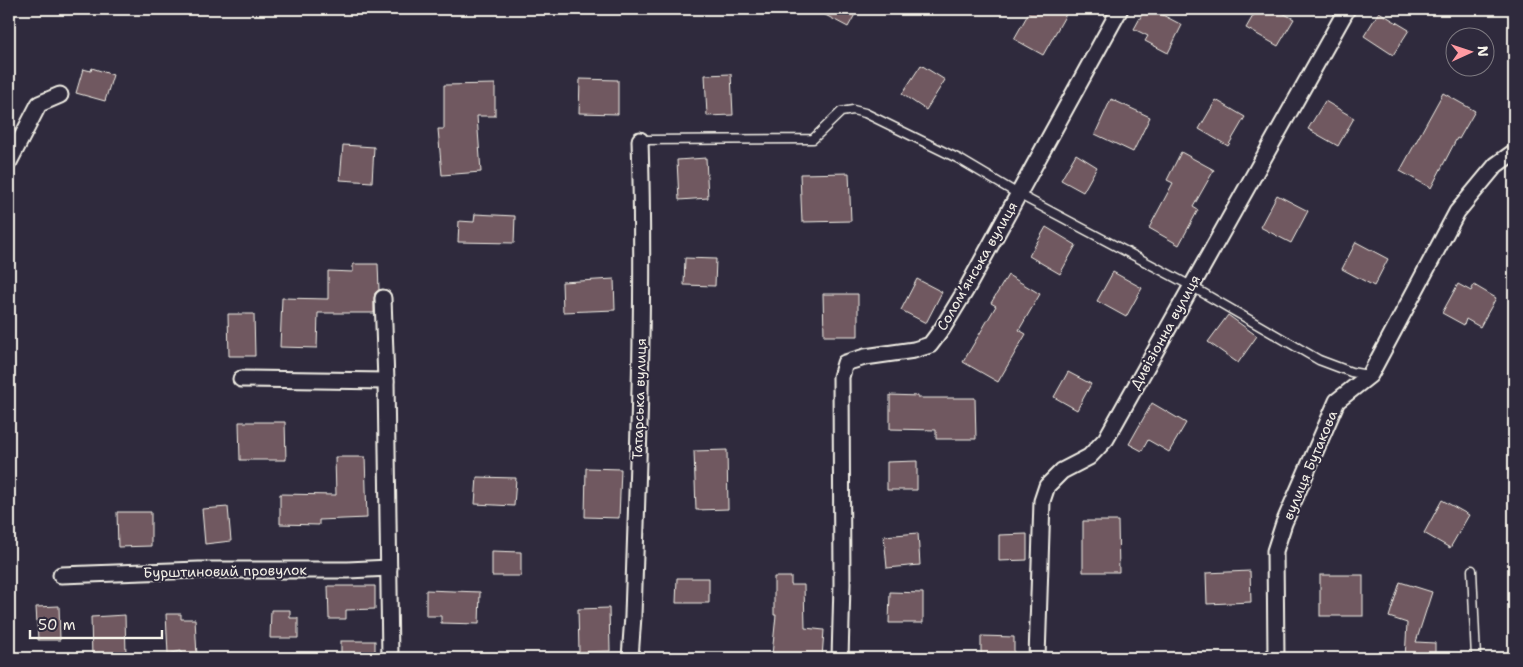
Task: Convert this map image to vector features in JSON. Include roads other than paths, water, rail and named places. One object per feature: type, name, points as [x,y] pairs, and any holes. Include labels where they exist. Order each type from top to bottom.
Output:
[{"type":"street","name":"Соломʼянська вулиця","points":[[840,658],[842,556],[841,377],[845,363],[865,357],[914,350],[930,345],[967,288],[1120,9]]},
{"type":"street","name":"Дивізіонна вулиця","points":[[1037,658],[1042,502],[1047,486],[1062,471],[1089,457],[1106,439],[1348,9]]},
{"type":"street","points":[[9,162],[39,104],[60,95]]},
{"type":"street","name":"Татарська вулиця","points":[[630,658],[633,616],[641,331],[642,199],[640,140]]},
{"type":"street","name":"вулиця Бутакова","points":[[1276,658],[1275,551],[1284,524],[1337,400],[1370,376],[1457,212],[1496,165],[1514,152]]},
{"type":"street","points":[[383,298],[390,658]]},
{"type":"street","points":[[241,379],[386,381]]},
{"type":"street","name":"Бурштиновий провулок","points":[[61,575],[199,570],[348,570],[388,568]]},
{"type":"lane","points":[[640,140],[813,139],[841,112],[853,110],[865,113],[959,159],[1018,194],[1191,286],[1319,360],[1351,372],[1370,376]]},
{"type":"lane","points":[[1472,570],[1476,658]]}]
